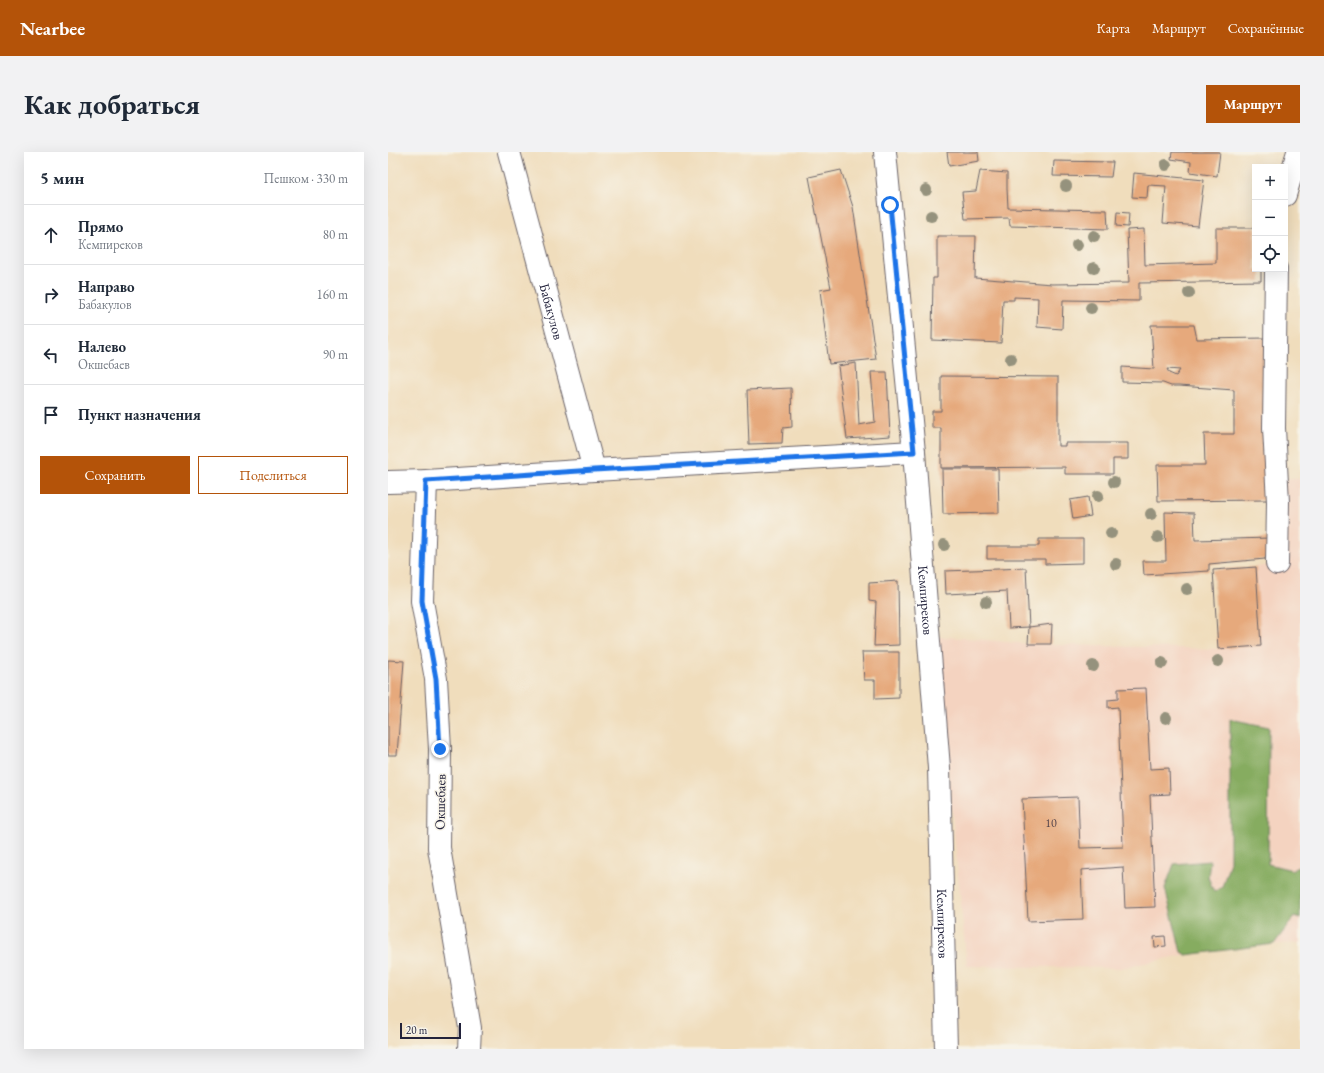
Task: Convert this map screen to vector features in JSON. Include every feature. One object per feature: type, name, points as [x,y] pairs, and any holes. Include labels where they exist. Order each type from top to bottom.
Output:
[{"type":"street","name":"Бабакулов","points":[[509,152],[594,470]]},
{"type":"street","name":"Кемпиреков","points":[[884,152],[914,452],[938,768],[946,1049]]},
{"type":"street","points":[[1288,185],[1298,152]]},
{"type":"street","points":[[1276,272],[1274,428],[1278,502],[1277,564]]},
{"type":"street","points":[[388,482],[914,452]]},
{"type":"street","name":"Окшебаев","points":[[426,481],[422,601],[436,679],[440,749],[439,848],[470,1028],[469,1049]]},
{"type":"shaded area","points":[[1283,478],[1300,479],[1300,943],[1227,946],[1121,968],[967,966],[935,637],[966,638],[1028,644],[1218,649],[1213,570],[1256,567],[1283,563]]},
{"type":"green space","points":[[1230,719],[1269,727],[1268,864],[1292,870],[1300,866],[1300,918],[1295,916],[1274,944],[1186,955],[1181,952],[1165,888],[1174,864],[1210,861],[1208,877],[1214,892],[1222,887],[1230,862]]},
{"type":"building","points":[[947,152],[978,152],[979,161],[949,166]]},
{"type":"building","points":[[1172,152],[1220,152],[1217,176],[1190,172],[1191,162],[1171,159]]},
{"type":"building","points":[[1054,161],[1113,162],[1111,177],[1053,176]]},
{"type":"building","points":[[841,170],[853,207],[876,359],[829,364],[820,290],[831,288],[809,177]]},
{"type":"building","points":[[980,171],[1007,173],[1008,208],[1107,210],[1108,229],[1010,226],[1009,218],[965,219],[962,192],[976,191]]},
{"type":"building","points":[[1134,173],[1204,180],[1198,226],[1163,223],[1166,186],[1148,185],[1147,198],[1132,197]]},
{"type":"building","points":[[1117,212],[1129,213],[1128,227],[1116,226]]},
{"type":"building","points":[[1216,228],[1252,228],[1252,272],[1261,272],[1261,281],[1139,283],[1139,301],[1063,300],[1062,329],[1037,327],[1038,298],[1014,297],[1014,300],[1003,300],[1001,343],[932,340],[933,278],[937,278],[937,236],[976,236],[975,278],[1052,284],[1129,283],[1127,230],[1144,229],[1145,265],[1216,263]]},
{"type":"building","points":[[1151,325],[1194,325],[1197,339],[1266,338],[1267,500],[1158,501],[1157,465],[1205,465],[1204,434],[1234,434],[1234,390],[1171,386],[1163,383],[1122,382],[1122,367],[1154,369]],"holes":[[[1167,369],[1180,370],[1176,376],[1169,373]]]},
{"type":"building","points":[[856,363],[859,425],[875,422],[871,372],[887,372],[890,436],[847,439],[838,366]]},
{"type":"building","points":[[941,376],[1058,377],[1058,446],[1065,446],[1065,443],[1128,443],[1128,459],[1113,459],[1113,474],[1065,474],[1065,467],[941,468],[941,428],[932,428],[932,411],[941,411]]},
{"type":"building","points":[[791,388],[792,427],[783,428],[782,443],[749,444],[747,390]]},
{"type":"building","points":[[942,469],[998,469],[999,513],[943,514]]},
{"type":"building","points":[[1088,497],[1091,516],[1073,519],[1070,500]]},
{"type":"building","points":[[1165,512],[1194,513],[1195,540],[1270,538],[1265,559],[1209,564],[1209,571],[1144,575],[1143,561],[1166,561]]},
{"type":"building","points":[[1039,539],[1083,539],[1083,563],[1045,564],[1045,559],[987,559],[987,546],[1039,546]]},
{"type":"building","points":[[1256,567],[1261,646],[1218,649],[1213,570]]},
{"type":"building","points":[[1026,568],[1029,627],[1009,628],[1007,591],[946,594],[945,571]]},
{"type":"building","points":[[898,581],[899,645],[874,646],[876,602],[869,601],[869,583]]},
{"type":"building","points":[[1052,624],[1051,644],[1028,644],[1029,627]]},
{"type":"building","points":[[862,652],[899,652],[899,698],[875,699],[875,680],[864,680]]},
{"type":"building","points":[[388,660],[404,661],[397,755],[388,755]]},
{"type":"building","points":[[1146,688],[1150,769],[1169,768],[1170,794],[1150,795],[1155,907],[1125,908],[1123,867],[1081,870],[1083,919],[1028,921],[1022,799],[1078,797],[1080,848],[1123,847],[1118,707],[1108,708],[1108,700],[1118,699],[1118,689]]},
{"type":"building","points":[[1165,936],[1166,946],[1155,947],[1154,937]]},
{"type":"route","points":[[440,749],[436,679],[422,601],[426,481],[914,452],[890,205]]}]
